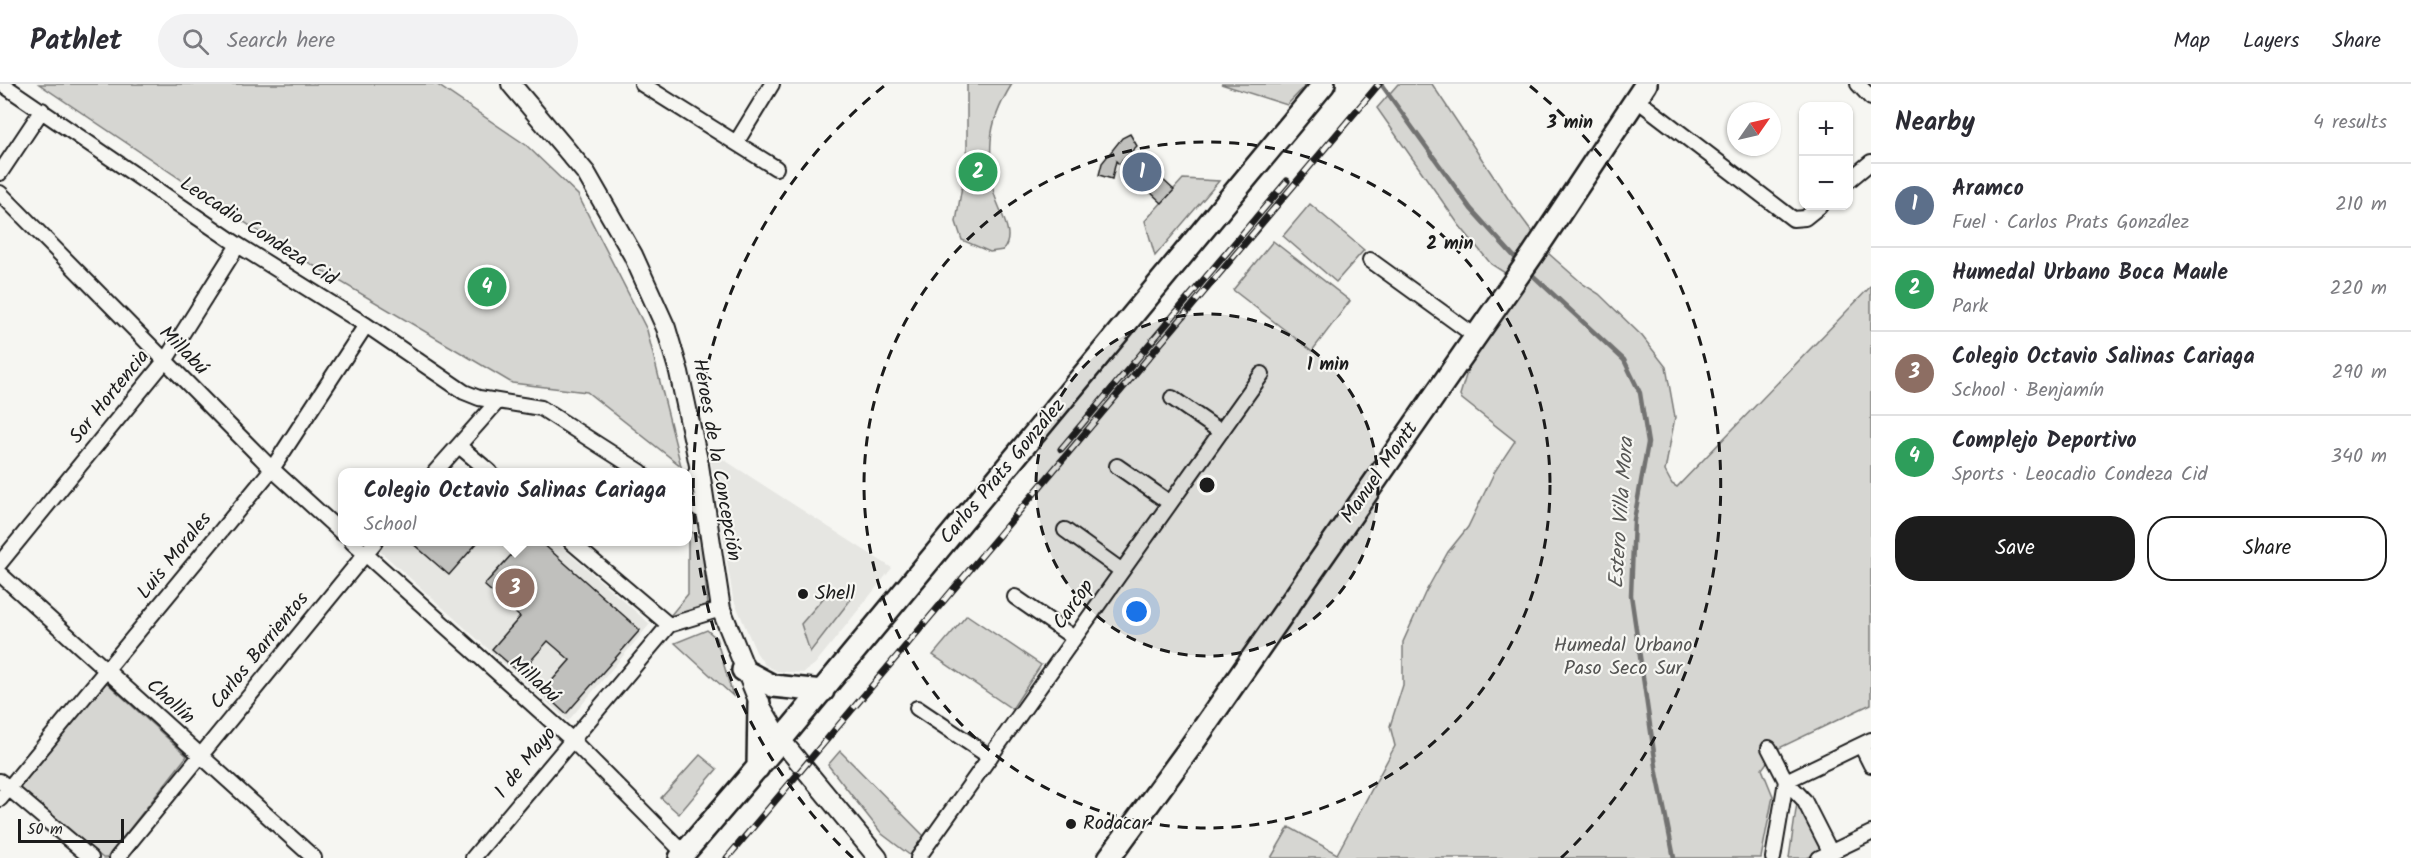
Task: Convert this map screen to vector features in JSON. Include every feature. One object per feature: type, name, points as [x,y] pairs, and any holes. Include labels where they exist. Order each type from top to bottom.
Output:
[{"type":"main road","name":"Carlos Prats González","points":[[682,855],[823,691],[1324,84]]},
{"type":"main road","name":"Manuel Montt","points":[[1109,858],[1191,746],[1533,254],[1641,91]]},
{"type":"main road","points":[[743,670],[773,686],[823,691]]},
{"type":"main road","points":[[758,768],[759,703]]},
{"type":"street","name":"Leocadio Condeza Cid","points":[[2,84],[237,245],[366,325],[464,392],[498,401],[541,408],[635,468]]},
{"type":"street","name":"Héroes de la Concepción","points":[[511,84],[586,173],[633,255],[666,328],[679,372],[699,465],[721,609],[743,670],[759,703],[781,740],[873,852],[890,858]]},
{"type":"street","points":[[642,84],[776,168]]},
{"type":"street","points":[[736,143],[772,84]]},
{"type":"street","points":[[1858,84],[1871,98]]},
{"type":"street","points":[[1641,91],[1793,219],[1805,218],[1815,210]]},
{"type":"street","points":[[0,173],[42,110]]},
{"type":"street","points":[[1853,177],[1871,162]]},
{"type":"street","name":"Millabú","points":[[0,193],[272,469],[338,529]]},
{"type":"street","name":"Sor Hortencia","points":[[0,563],[165,361],[237,245]]},
{"type":"street","points":[[1371,260],[1475,336]]},
{"type":"street","name":"Luis Morales","points":[[3,790],[106,670],[272,469],[366,325]]},
{"type":"street","name":"Carcop","points":[[918,858],[1262,374]]},
{"type":"street","points":[[1172,398],[1221,432]]},
{"type":"street","points":[[439,468],[498,401]]},
{"type":"street","points":[[459,446],[485,468]]},
{"type":"street","points":[[692,481],[699,465]]},
{"type":"street","points":[[1117,466],[1170,503]]},
{"type":"street","points":[[692,505],[707,514]]},
{"type":"street","points":[[1065,530],[1122,571]]},
{"type":"street","name":"Millabú","points":[[357,546],[571,739],[682,855]]},
{"type":"street","name":"Carlos Barrientos","points":[[117,858],[371,546]]},
{"type":"street","points":[[576,546],[669,625],[721,609]]},
{"type":"street","name":"Chollín","points":[[0,574],[314,858]]},
{"type":"street","points":[[1015,597],[1074,638]]},
{"type":"street","name":"1 de Mayo","points":[[473,858],[669,625]]},
{"type":"street","points":[[917,708],[990,757]]},
{"type":"street","points":[[1786,781],[1866,742],[1871,765]]},
{"type":"street","points":[[1769,748],[1786,781],[1804,800],[1825,855],[1871,833]]},
{"type":"street","points":[[1773,858],[1786,781]]},
{"type":"street","points":[[3,790],[90,858]]},
{"type":"shaded area","points":[[709,450],[892,568],[815,664],[803,673],[777,671],[765,665],[756,652],[733,598]]},
{"type":"shaded area","points":[[384,546],[561,546],[650,624],[568,721],[380,551]]},
{"type":"green space","points":[[39,84],[436,84],[526,145],[578,195],[647,330],[681,466],[587,392],[512,383],[277,244]]},
{"type":"green space","points":[[967,84],[1012,84],[998,111],[991,141],[993,188],[1008,236],[1003,250],[990,252],[962,240],[956,222],[967,156]]},
{"type":"green space","points":[[1221,84],[1307,84],[1287,105]]},
{"type":"green space","name":"Humedal Urbano Paso Seco Sur","points":[[1398,84],[1432,84],[1513,206],[1548,253],[1583,284],[1599,294],[1642,336],[1666,367],[1675,417],[1665,471],[1672,484],[1677,487],[1871,286],[1871,704],[1777,749],[1762,769],[1773,796],[1761,858],[1271,858],[1289,827],[1337,854],[1395,746],[1390,726],[1403,685],[1403,642],[1425,593],[1448,552],[1468,527],[1495,471],[1515,441],[1460,395],[1471,359],[1519,282],[1491,264],[1459,225],[1377,108]]},
{"type":"green space","points":[[1183,179],[1219,181],[1155,256],[1145,221]]},
{"type":"green space","points":[[1310,204],[1364,250],[1336,282],[1283,236]]},
{"type":"green space","points":[[1273,241],[1350,301],[1312,351],[1233,290]]},
{"type":"green space","points":[[692,532],[701,538],[708,605],[706,609],[672,619],[670,616],[688,594],[688,546],[692,546]]},
{"type":"green space","points":[[855,594],[810,652],[801,624],[826,595]]},
{"type":"green space","points":[[967,615],[1041,665],[1012,709],[933,655]]},
{"type":"green space","points":[[707,630],[716,638],[733,696],[675,643]]},
{"type":"green space","points":[[106,682],[187,756],[107,858],[103,858],[17,788]]},
{"type":"green space","points":[[840,751],[925,837],[911,856],[882,834],[828,765]]},
{"type":"green space","points":[[700,755],[717,769],[679,814],[661,798]]},
{"type":"green space","points":[[1797,803],[1824,850],[1807,858],[1789,858]]},
{"type":"building","points":[[1130,134],[1137,146],[1119,164],[1116,161],[1112,179],[1099,175],[1102,163],[1122,138]]},
{"type":"building","points":[[1148,166],[1174,190],[1162,203],[1136,179]]},
{"type":"building","points":[[416,546],[474,546],[449,575]]},
{"type":"building","points":[[505,546],[546,546],[640,630],[566,714],[542,692],[570,660],[548,641],[520,673],[492,649],[520,617],[484,585],[513,553]]},
{"type":"waterway","name":"Estero Villa Mora","points":[[1381,84],[1471,209],[1519,262]]},
{"type":"waterway","name":"Estero Villa Mora","points":[[1527,270],[1624,360],[1640,393],[1648,443],[1634,520],[1631,595],[1657,773],[1674,858]]},
{"type":"railway","points":[[727,858],[1379,84]]},
{"type":"railway","points":[[1061,449],[1287,181]]},
{"type":"place","name":"Humedal Urbano Boca Maule","points":[[978,172]]},
{"type":"place","name":"Aramco","points":[[1142,172]]},
{"type":"place","name":"Complejo Deportivo","points":[[487,287]]},
{"type":"place","name":"Colegio Octavio Salinas Cariaga","points":[[515,588]]},
{"type":"place","name":"Shell","points":[[803,594]]},
{"type":"place","name":"Rodacar","points":[[1071,824]]}]
